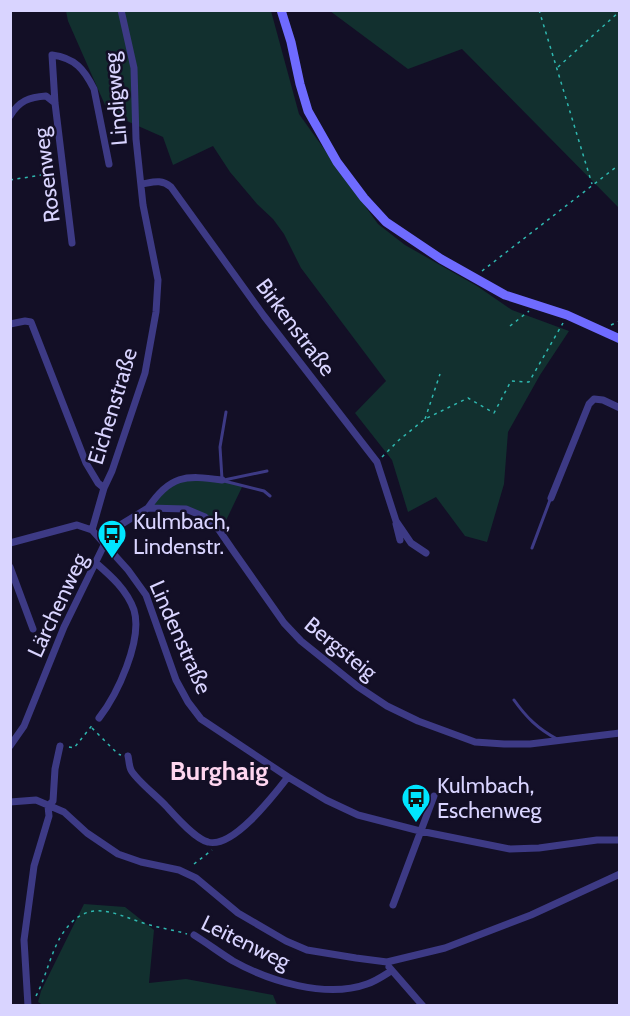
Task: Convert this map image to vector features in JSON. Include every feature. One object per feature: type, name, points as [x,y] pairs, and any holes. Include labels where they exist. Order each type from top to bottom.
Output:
[{"type":"street","name":"Lindigweg","points":[[121,10],[134,68],[136,140],[142,184]]},
{"type":"street","points":[[281,10],[308,111],[337,162],[364,198],[387,222],[441,259],[505,295],[567,315],[620,339]]},
{"type":"street","name":"Rosenweg","points":[[72,243],[52,55],[67,57],[82,69],[89,79],[96,99],[109,164]]},
{"type":"street","name":"Rosenweg","points":[[10,116],[21,102],[30,98],[46,96],[56,103]]},
{"type":"street","name":"Birkenstraße","points":[[142,184],[157,181],[164,182],[171,187],[264,316],[377,462],[400,540]]},
{"type":"street","name":"Eichenstraße","points":[[92,530],[104,488],[146,373],[156,312],[158,279],[143,205],[142,184]]},
{"type":"street","points":[[10,324],[31,322],[86,463],[98,483],[104,488]]},
{"type":"street","points":[[551,498],[589,404],[594,399],[603,400],[620,408]]},
{"type":"street","points":[[105,543],[117,527],[148,508],[164,487],[177,480],[203,478],[222,480]]},
{"type":"street","name":"Bergsteig","points":[[148,508],[186,509],[205,517],[232,549],[284,623],[357,686],[387,706],[418,721],[475,741],[504,744],[530,744],[620,733]]},
{"type":"street","name":"Birkenstraße","points":[[396,521],[411,543],[426,553]]},
{"type":"street","points":[[11,542],[77,525],[92,530]]},
{"type":"street","name":"Lindenstraße","points":[[92,530],[128,570],[146,595],[176,680],[194,711],[201,719],[326,800],[358,815],[420,831],[510,849],[539,848],[597,840],[620,840]]},
{"type":"street","name":"Lärchenweg","points":[[10,746],[24,726],[64,627],[105,543]]},
{"type":"street","points":[[96,563],[114,578],[127,596],[136,620],[135,637],[128,661],[111,703],[99,718]]},
{"type":"street","points":[[10,567],[33,629]]},
{"type":"street","points":[[48,806],[53,801],[55,769],[60,746]]},
{"type":"street","points":[[128,756],[131,770],[184,825],[205,841],[218,843],[237,832],[269,801],[288,777]]},
{"type":"street","points":[[393,904],[434,796]]},
{"type":"street","points":[[10,802],[32,799],[64,812],[118,854],[141,862],[179,870],[196,878],[238,913],[286,941],[307,950],[387,962],[437,950],[485,934],[620,874]]},
{"type":"street","points":[[28,1005],[24,940],[34,866],[49,816],[48,806]]},
{"type":"street","name":"Leitenweg","points":[[194,935],[234,961],[285,983],[335,990],[354,988],[375,981],[391,971]]},
{"type":"street","points":[[387,962],[391,971],[423,1005]]},
{"type":"lane","points":[[222,480],[220,447],[226,412]]},
{"type":"lane","points":[[222,480],[267,471]]},
{"type":"lane","points":[[222,480],[264,491],[270,496]]},
{"type":"lane","points":[[532,548],[551,498]]},
{"type":"lane","points":[[514,700],[529,720],[541,731],[558,740]]},
{"type":"path","points":[[539,10],[592,184]]},
{"type":"path","points":[[557,68],[620,11]]},
{"type":"path","points":[[474,277],[620,164]]},
{"type":"path","points":[[10,180],[64,171]]},
{"type":"path","points":[[510,326],[537,305]]},
{"type":"path","points":[[377,462],[425,419],[468,398],[494,413],[511,381],[529,382],[567,315]]},
{"type":"path","points":[[425,419],[440,374]]},
{"type":"path","points":[[60,746],[74,748],[99,718]]},
{"type":"path","points":[[91,727],[118,754],[128,756]]},
{"type":"path","points":[[194,864],[218,846],[218,843]]},
{"type":"path","name":"Leitenweg","points":[[36,996],[61,936],[71,922],[84,913],[102,910],[118,913],[147,924],[194,935]]},
{"type":"green space","points":[[66,11],[271,11],[299,114],[378,224],[405,245],[477,286],[512,310],[569,331],[540,375],[508,432],[504,484],[487,542],[465,536],[436,497],[408,512],[392,460],[355,413],[386,381],[301,268],[284,234],[273,219],[230,172],[213,146],[173,165],[163,137],[120,118],[105,105],[68,21]]},
{"type":"green space","points":[[330,11],[619,11],[619,208],[462,49],[408,69]]},
{"type":"green space","points":[[188,478],[222,480],[243,485],[220,533],[197,512],[148,508],[164,487]]},
{"type":"green space","points":[[84,904],[125,907],[154,930],[149,983],[186,979],[273,995],[277,1005],[43,1005],[38,1002],[41,991]]},
{"type":"place","name":"Kulmbach, Lindenstr.","points":[[112,560]]},
{"type":"place","name":"Kulmbach, Eschenweg","points":[[416,824]]},
{"type":"district","name":"Burghaig","points":[[219,771]]}]
